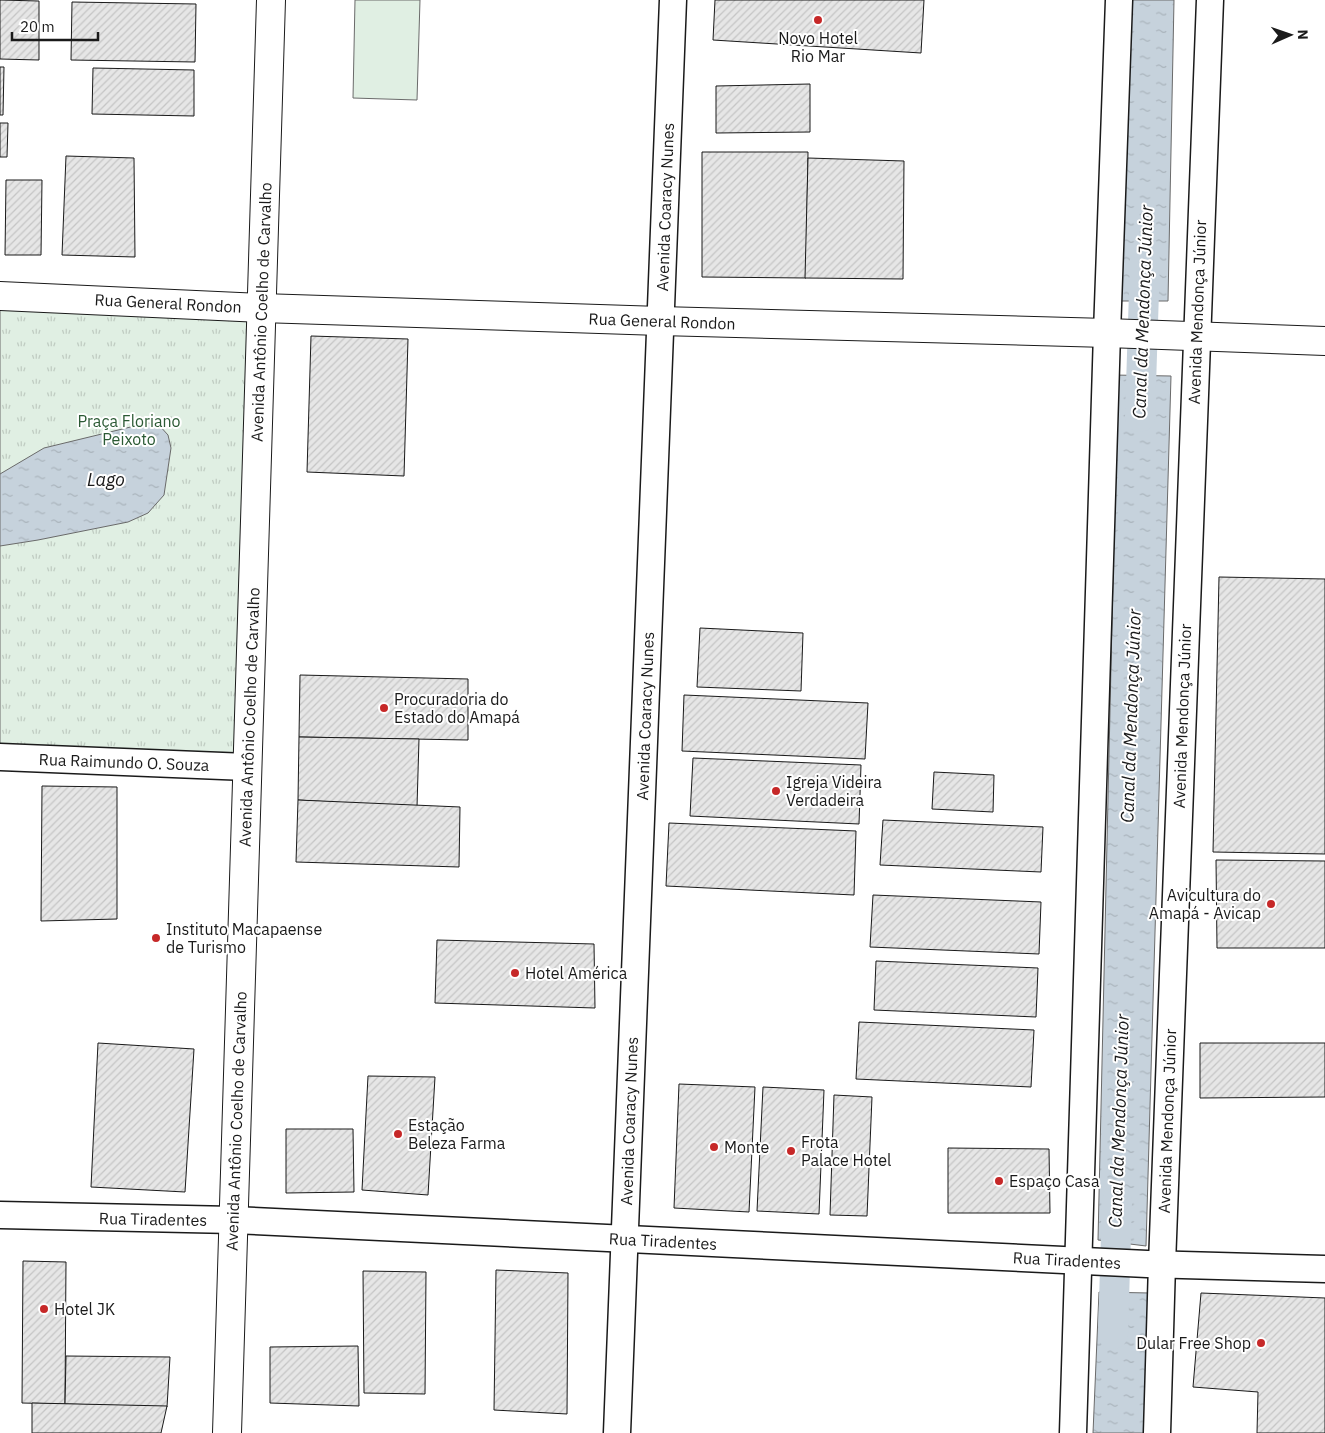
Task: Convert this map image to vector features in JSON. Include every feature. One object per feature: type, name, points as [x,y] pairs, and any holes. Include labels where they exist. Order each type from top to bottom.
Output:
[{"type":"street","name":"Avenida Antônio Coelho de Carvalho","points":[[227,1433],[271,0]]},
{"type":"street","name":"Avenida Coaracy Nunes","points":[[617,1433],[673,0]]},
{"type":"street","points":[[1073,1433],[1088,1261],[1115,333],[1119,0]]},
{"type":"street","name":"Avenida Mendonça Júnior","points":[[1157,1433],[1154,1264],[1185,336],[1210,0]]},
{"type":"street","name":"Rua General Rondon","points":[[0,296],[261,308],[1325,341]]},
{"type":"street","name":"Rua Raimundo O. Souza","points":[[0,757],[247,767]]},
{"type":"street","name":"Rua Tiradentes","points":[[0,1215],[233,1220],[1154,1264],[1325,1269]]},
{"type":"green space","points":[[355,0],[420,0],[417,100],[353,98]]},
{"type":"green space","name":"Praça Floriano Peixoto","points":[[0,296],[261,308],[247,767],[0,757]]},
{"type":"water","points":[[1128,0],[1174,0],[1168,301],[1119,301]]},
{"type":"water","points":[[1113,375],[1171,376],[1146,1246],[1098,1240],[1115,490]]},
{"type":"water","name":"Lago","points":[[147,423],[158,424],[168,435],[171,448],[164,495],[148,513],[128,522],[0,546],[0,474],[44,448]]},
{"type":"water","points":[[1099,1292],[1150,1293],[1144,1433],[1093,1433]]},
{"type":"building","points":[[0,0],[39,1],[39,60],[0,59]]},
{"type":"building","name":"Novo Hotel Rio Mar","points":[[715,0],[924,0],[921,53],[713,40]]},
{"type":"building","points":[[72,2],[196,4],[195,62],[71,60]]},
{"type":"building","points":[[0,67],[4,67],[3,115],[0,115]]},
{"type":"building","points":[[93,68],[194,70],[194,116],[92,114]]},
{"type":"building","points":[[810,84],[810,132],[716,133],[716,86]]},
{"type":"building","points":[[0,123],[8,123],[7,157],[0,157]]},
{"type":"building","points":[[702,152],[808,152],[806,278],[702,277]]},
{"type":"building","points":[[66,156],[134,158],[135,257],[62,255]]},
{"type":"building","points":[[808,158],[904,161],[903,279],[805,278]]},
{"type":"building","points":[[6,180],[42,180],[41,255],[5,255]]},
{"type":"building","points":[[311,336],[408,339],[404,476],[307,472]]},
{"type":"building","points":[[1219,577],[1325,579],[1325,854],[1213,852]]},
{"type":"building","points":[[700,628],[803,633],[801,691],[697,687]]},
{"type":"building","name":"Procuradoria do Estado do Amapá","points":[[300,675],[468,679],[468,740],[299,737]]},
{"type":"building","points":[[684,695],[868,703],[865,759],[682,751]]},
{"type":"building","points":[[299,737],[419,739],[417,807],[298,800]]},
{"type":"building","name":"Igreja Videira Verdadeira","points":[[693,758],[861,765],[859,824],[690,816]]},
{"type":"building","points":[[934,772],[994,775],[993,812],[932,809]]},
{"type":"building","points":[[42,786],[117,787],[117,919],[41,921]]},
{"type":"building","points":[[298,800],[460,807],[459,867],[296,862]]},
{"type":"building","points":[[883,820],[1043,827],[1041,872],[880,865]]},
{"type":"building","points":[[669,823],[856,831],[854,895],[666,886]]},
{"type":"building","name":"Avicultura do Amapá - Avicap","points":[[1216,860],[1325,861],[1325,948],[1217,948]]},
{"type":"building","points":[[873,895],[1041,902],[1039,954],[870,947]]},
{"type":"building","name":"Hotel América","points":[[437,940],[594,944],[595,1008],[435,1003]]},
{"type":"building","points":[[876,961],[1038,968],[1036,1017],[874,1010]]},
{"type":"building","points":[[859,1022],[1034,1030],[1031,1087],[856,1079]]},
{"type":"building","points":[[98,1043],[194,1049],[185,1192],[91,1187]]},
{"type":"building","points":[[1200,1043],[1325,1043],[1325,1097],[1200,1098]]},
{"type":"building","name":"Estação Beleza Farma","points":[[368,1076],[435,1077],[428,1195],[362,1190]]},
{"type":"building","name":"Monte","points":[[679,1084],[755,1087],[749,1212],[674,1208]]},
{"type":"building","name":"Frota Palace Hotel","points":[[763,1087],[824,1090],[819,1214],[757,1211]]},
{"type":"building","points":[[834,1095],[872,1097],[867,1216],[830,1215]]},
{"type":"building","points":[[286,1129],[353,1129],[354,1192],[286,1193]]},
{"type":"building","name":"Espaço Casa","points":[[948,1148],[1049,1149],[1050,1213],[948,1213]]},
{"type":"building","name":"Hotel JK","points":[[23,1261],[66,1262],[65,1404],[22,1403]]},
{"type":"building","points":[[496,1270],[568,1273],[567,1414],[494,1410]]},
{"type":"building","points":[[363,1271],[426,1272],[425,1394],[364,1393]]},
{"type":"building","name":"Dular Free Shop","points":[[1201,1293],[1325,1298],[1325,1433],[1257,1433],[1258,1392],[1193,1387]]},
{"type":"building","points":[[358,1346],[359,1406],[270,1403],[270,1347]]},
{"type":"building","points":[[66,1356],[170,1357],[167,1407],[65,1404]]},
{"type":"building","points":[[32,1403],[167,1406],[161,1433],[32,1433]]},
{"type":"waterway","name":"Canal da Mendonça Júnior","points":[[1140,417],[1145,260]]},
{"type":"waterway","name":"Canal da Mendonça Júnior","points":[[1113,1334],[1117,1202]]},
{"type":"place","name":"Novo Hotel Rio Mar","points":[[818,20]]},
{"type":"place","name":"Procuradoria do Estado do Amapá","points":[[384,708]]},
{"type":"place","name":"Igreja Videira Verdadeira","points":[[776,791]]},
{"type":"place","name":"Avicultura do Amapá - Avicap","points":[[1271,904]]},
{"type":"place","name":"Instituto Macapaense de Turismo","points":[[156,938]]},
{"type":"place","name":"Hotel América","points":[[515,973]]},
{"type":"place","name":"Estação Beleza Farma","points":[[398,1134]]},
{"type":"place","name":"Monte","points":[[714,1147]]},
{"type":"place","name":"Frota Palace Hotel","points":[[791,1151]]},
{"type":"place","name":"Espaço Casa","points":[[999,1181]]},
{"type":"place","name":"Hotel JK","points":[[44,1309]]},
{"type":"place","name":"Dular Free Shop","points":[[1261,1343]]}]
